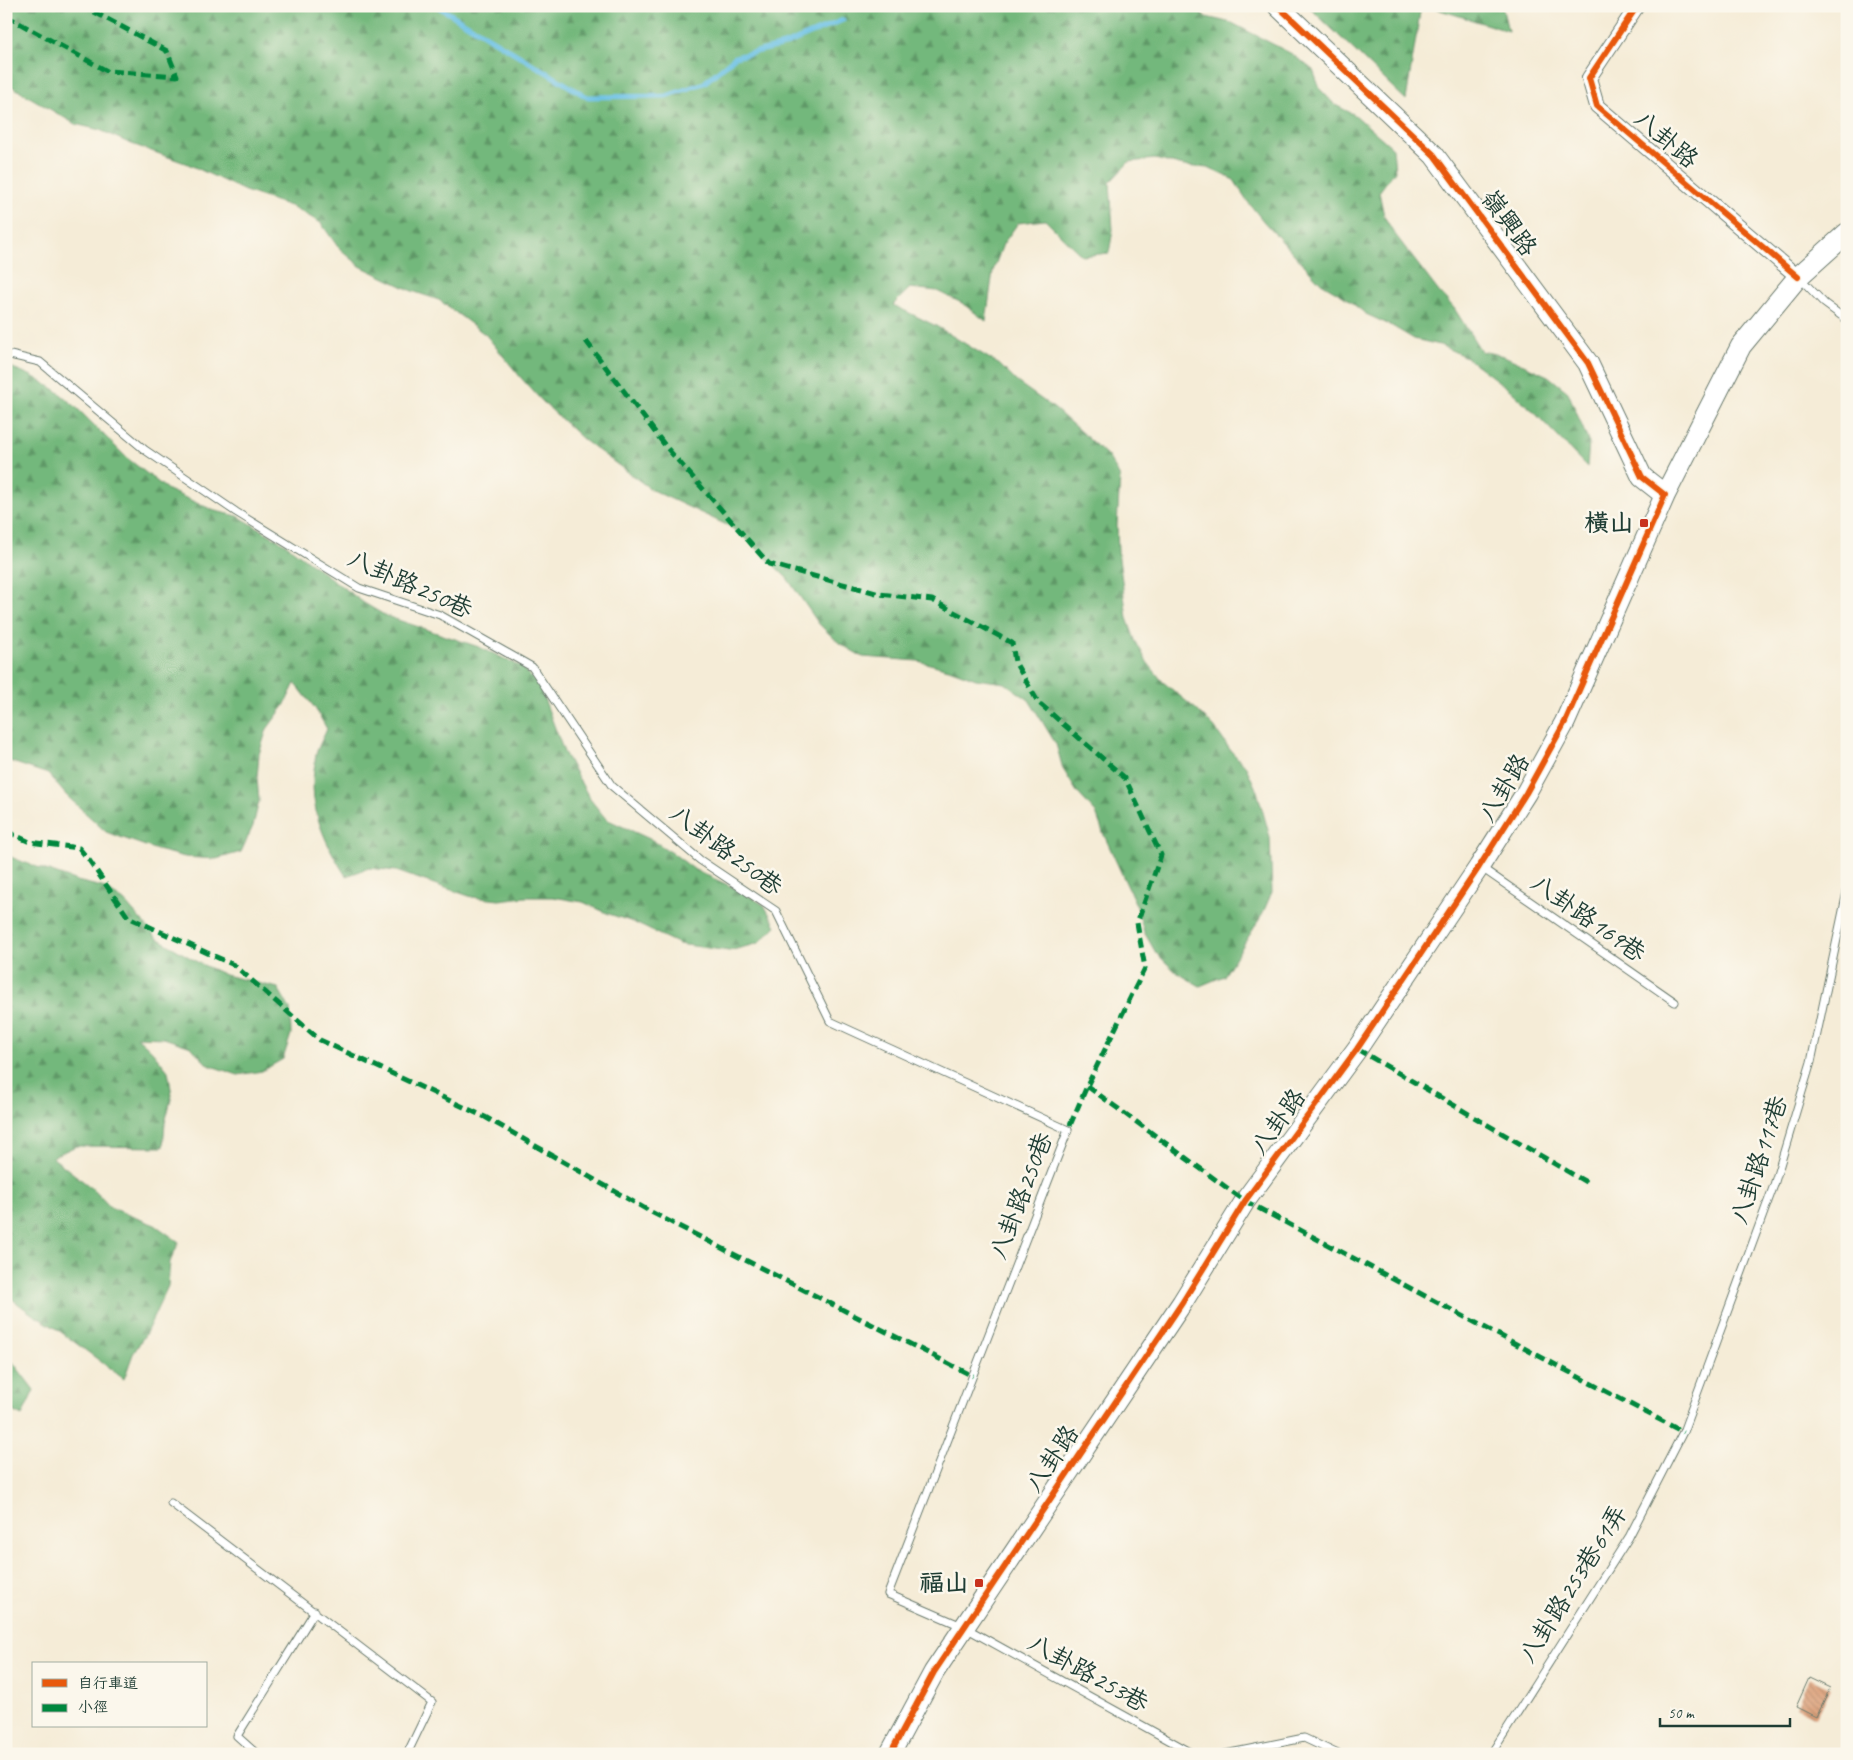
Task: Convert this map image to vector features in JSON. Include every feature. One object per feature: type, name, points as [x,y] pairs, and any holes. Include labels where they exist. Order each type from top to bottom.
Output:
[{"type":"main road","name":"嶺興路","points":[[1278,6],[1434,155],[1588,364],[1642,478],[1665,495]]},
{"type":"main road","name":"八卦路","points":[[890,1754],[934,1672],[964,1626],[1182,1302],[1246,1201],[1357,1049],[1479,867],[1526,793],[1565,722],[1665,495],[1741,346],[1798,277],[1847,233]]},
{"type":"street","name":"八卦路","points":[[1637,6],[1589,78],[1597,106],[1798,277]]},
{"type":"lane","points":[[1798,277],[1824,303],[1847,320]]},
{"type":"lane","name":"八卦路250巷","points":[[6,354],[40,362],[145,450],[236,512],[359,588],[440,615],[532,667],[612,786],[700,860],[776,910],[830,1021],[1068,1130],[888,1594],[964,1626]]},
{"type":"lane","name":"八卦路169巷","points":[[1479,867],[1675,1002]]},
{"type":"lane","name":"八卦路117巷","points":[[1683,1432],[1774,1185],[1811,1062],[1847,892]]},
{"type":"lane","name":"八卦路253巷61弄","points":[[1491,1754],[1629,1537],[1683,1432]]},
{"type":"lane","points":[[171,1503],[432,1702],[407,1754]]},
{"type":"lane","points":[[257,1754],[237,1736],[315,1611]]},
{"type":"lane","name":"八卦路253巷","points":[[964,1626],[1194,1754]]},
{"type":"lane","points":[[1225,1754],[1304,1738],[1338,1754]]},
{"type":"green space","points":[[6,6],[1195,6],[1206,17],[1232,23],[1292,54],[1313,70],[1320,89],[1335,105],[1355,115],[1393,148],[1395,171],[1379,192],[1384,216],[1394,233],[1439,292],[1454,308],[1481,351],[1504,356],[1548,376],[1568,392],[1589,443],[1587,467],[1510,390],[1466,357],[1440,345],[1414,339],[1366,314],[1343,296],[1321,283],[1264,222],[1234,180],[1208,168],[1184,166],[1155,159],[1129,162],[1110,182],[1113,230],[1109,253],[1082,256],[1045,220],[1018,223],[1003,244],[993,271],[986,321],[962,303],[937,291],[910,288],[893,305],[936,326],[1000,365],[1017,382],[1055,409],[1108,456],[1120,477],[1117,525],[1118,551],[1127,618],[1135,640],[1147,662],[1163,682],[1214,727],[1231,751],[1246,767],[1257,791],[1270,837],[1272,892],[1262,915],[1224,976],[1200,986],[1176,972],[1156,953],[1144,932],[1137,907],[1096,813],[1077,792],[1063,769],[1056,744],[1029,700],[1005,683],[976,679],[949,669],[918,661],[863,657],[839,643],[819,624],[787,578],[750,542],[729,526],[652,490],[584,440],[542,401],[486,335],[439,300],[412,291],[360,266],[338,247],[321,223],[293,207],[245,191],[188,164],[129,143],[100,130],[75,124],[6,83]]},
{"type":"green space","points":[[1308,6],[1421,6],[1406,100]]},
{"type":"green space","points":[[1427,6],[1502,6],[1508,31]]},
{"type":"green space","points":[[6,365],[32,376],[57,391],[75,406],[127,458],[168,490],[215,511],[238,516],[285,544],[364,603],[386,616],[479,647],[520,666],[539,685],[564,752],[590,799],[606,819],[652,840],[695,870],[739,890],[764,905],[776,926],[759,943],[729,951],[679,944],[633,922],[583,902],[553,897],[525,897],[499,900],[472,897],[396,871],[369,868],[346,876],[325,839],[316,812],[314,799],[313,785],[316,755],[327,729],[315,708],[295,683],[284,706],[267,729],[259,754],[257,778],[259,801],[253,826],[241,852],[216,859],[185,857],[157,850],[106,832],[66,795],[48,774],[6,760]]},
{"type":"green space","points":[[6,855],[77,881],[102,887],[124,901],[157,938],[199,963],[225,975],[278,988],[290,1009],[291,1034],[283,1059],[262,1071],[238,1075],[208,1065],[191,1047],[164,1038],[137,1037],[152,1051],[168,1071],[172,1095],[165,1123],[163,1147],[76,1146],[52,1157],[93,1189],[110,1207],[155,1225],[179,1242],[170,1262],[168,1286],[146,1333],[133,1354],[124,1379],[57,1329],[32,1314],[6,1293]]},
{"type":"green space","points":[[6,1353],[34,1390],[22,1416],[6,1408]]},
{"type":"building","points":[[1809,1678],[1830,1688],[1816,1717],[1796,1707]]},
{"type":"waterway","points":[[437,6],[587,97],[666,96],[704,83],[735,57],[784,45],[843,20]]},
{"type":"marked path","points":[[6,16],[107,71],[177,76],[167,51],[83,6]]},
{"type":"marked path","points":[[586,341],[667,448],[769,564],[880,594],[932,600],[1012,643],[1015,662],[1038,702],[1125,778],[1161,855],[1137,923],[1145,968],[1087,1086],[1068,1130]]},
{"type":"marked path","points":[[6,831],[30,842],[79,848],[128,917],[234,965],[320,1040],[485,1117],[651,1212],[973,1376]]},
{"type":"marked path","points":[[1357,1049],[1586,1182]]},
{"type":"marked path","points":[[1087,1086],[1245,1201],[1683,1432]]},
{"type":"cycle path","points":[[890,1754],[934,1672],[1182,1303],[1245,1201],[1357,1049],[1479,867],[1526,793],[1565,722],[1665,495],[1642,477],[1588,363],[1434,155],[1278,6]]},
{"type":"cycle path","points":[[1637,6],[1589,78],[1597,106],[1798,277]]},
{"type":"place","name":"橫山","points":[[1644,523]]},
{"type":"place","name":"福山","points":[[979,1583]]}]
